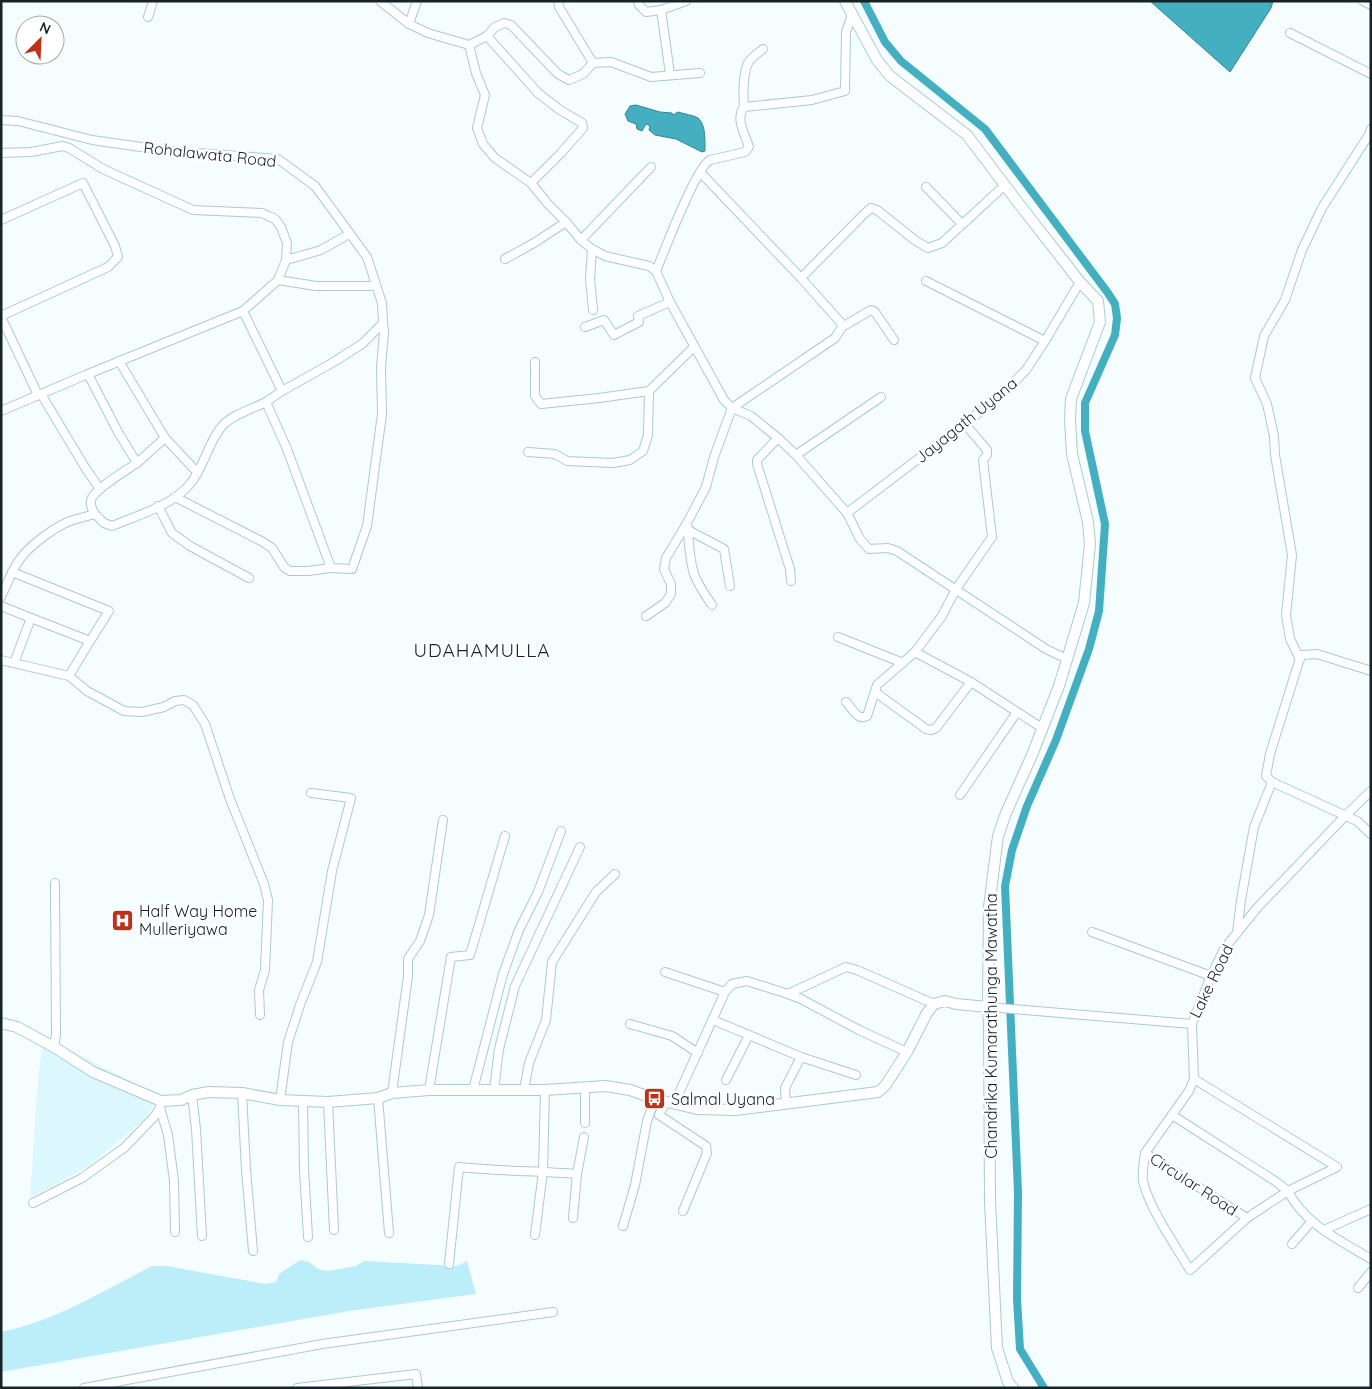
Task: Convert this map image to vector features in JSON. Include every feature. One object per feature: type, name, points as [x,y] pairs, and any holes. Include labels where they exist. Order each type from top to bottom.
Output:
[{"type":"main road","name":"Chandrika Kumarathunga Mawatha","points":[[844,1],[877,60],[890,76],[967,135],[1080,282],[1098,302],[1100,322],[1071,399],[1070,419],[1072,454],[1088,522],[1090,544],[1084,603],[1059,686],[998,836],[989,907],[992,1007],[989,1024],[990,1201],[997,1348],[1008,1382],[1013,1388]]},
{"type":"main road","points":[[1,1023],[17,1027],[54,1047],[93,1072],[161,1104],[208,1092],[242,1094],[303,1102],[328,1102],[378,1098],[392,1093],[429,1090],[545,1090],[606,1086],[630,1090],[655,1099],[697,1109],[735,1110],[878,1092],[885,1086],[907,1052],[927,1013],[934,1004],[945,1001],[956,1004],[992,1007]]},
{"type":"street","points":[[148,17],[153,1]]},
{"type":"street","points":[[380,1],[409,24],[428,33],[469,45],[487,36],[494,27],[504,23],[511,25],[558,74],[568,80],[583,74],[593,63],[611,62],[651,76],[700,73]]},
{"type":"street","points":[[409,24],[417,1]]},
{"type":"street","points":[[558,1],[559,7],[593,63]]},
{"type":"street","points":[[638,1],[639,5],[646,12],[661,10],[686,1]]},
{"type":"street","points":[[1363,1],[1371,5]]},
{"type":"street","points":[[661,10],[670,74]]},
{"type":"street","points":[[744,107],[812,100],[845,91],[846,32],[852,15]]},
{"type":"street","points":[[1290,33],[1371,74]]},
{"type":"street","points":[[487,36],[538,93],[560,110],[582,123],[583,128],[531,183]]},
{"type":"street","points":[[469,45],[476,73],[485,95],[478,128],[482,144],[495,158],[531,183],[581,240],[592,249],[605,256],[649,266],[656,271],[670,302],[724,400],[732,408],[751,416],[796,455],[846,513],[860,538],[870,549],[888,548],[897,551],[1046,648],[1067,659]]},
{"type":"street","points":[[656,271],[677,219],[706,162],[745,152],[749,147],[740,122],[740,112],[744,107],[743,87],[748,64],[763,49]]},
{"type":"street","name":"Rohalawata Road","points":[[1,120],[18,121],[92,140],[169,150],[278,159],[315,186],[367,257],[382,303],[384,332],[381,367],[382,414],[368,526],[352,569],[331,568]]},
{"type":"street","points":[[1300,658],[1290,639],[1286,615],[1292,555],[1274,455],[1274,436],[1267,404],[1255,378],[1264,336],[1285,300],[1302,250],[1322,208],[1371,129]]},
{"type":"street","points":[[1,153],[31,152],[63,146],[103,169],[193,210],[262,213],[275,219],[288,243],[286,260],[278,280],[243,311],[1,411]]},
{"type":"street","points":[[581,240],[651,166]]},
{"type":"street","points":[[700,172],[802,278],[841,323],[842,327]]},
{"type":"street","points":[[1,220],[82,183],[115,246],[118,257],[108,267],[1,317],[40,395],[100,489]]},
{"type":"street","points":[[802,278],[871,208],[877,210],[916,241],[928,248],[942,243],[1004,185]]},
{"type":"street","points":[[926,187],[962,224]]},
{"type":"street","points":[[506,259],[566,222]]},
{"type":"street","points":[[286,260],[321,250],[350,234]]},
{"type":"street","points":[[592,249],[590,279],[593,310]]},
{"type":"street","points":[[278,280],[316,286],[370,286],[376,284]]},
{"type":"street","points":[[926,281],[1045,341]]},
{"type":"street","name":"Jayagath Uyana","points":[[846,513],[997,399],[1026,370],[1080,282]]},
{"type":"street","points":[[585,327],[604,320],[614,336],[639,322],[638,316],[670,302]]},
{"type":"street","points":[[646,616],[665,602],[671,594],[671,584],[664,569],[666,558],[688,527],[706,487],[714,457],[732,408],[835,338],[842,327],[870,310],[875,312],[894,340]]},
{"type":"street","points":[[243,311],[282,391]]},
{"type":"street","points":[[165,438],[137,463],[100,489],[92,498],[90,506],[104,523],[112,526],[175,498],[190,485],[223,424],[266,402],[332,363],[362,344],[383,323]]},
{"type":"street","points":[[535,362],[535,396],[541,404],[649,391],[694,347]]},
{"type":"street","points":[[119,361],[165,438],[197,472]]},
{"type":"street","points":[[88,374],[118,432],[137,463]]},
{"type":"street","points":[[528,452],[555,454],[566,461],[613,464],[630,460],[644,451],[648,434],[649,391]]},
{"type":"street","points":[[796,455],[881,397]]},
{"type":"street","points":[[175,498],[264,542],[272,548],[284,567],[290,571],[331,568],[287,448],[266,402]]},
{"type":"street","points":[[846,702],[858,717],[867,716],[878,685],[915,652],[942,616],[956,589],[992,537],[983,460],[987,456],[987,450],[965,424]]},
{"type":"street","points":[[778,438],[757,460],[756,464],[790,569],[791,581]]},
{"type":"street","points":[[158,506],[172,533],[190,546],[249,578]]},
{"type":"street","points":[[1,597],[20,558],[32,546],[51,532],[71,521],[95,514]]},
{"type":"street","points":[[688,527],[724,549],[730,586]]},
{"type":"street","points":[[688,527],[694,576],[712,605]]},
{"type":"street","points":[[12,572],[109,610],[69,676]]},
{"type":"street","points":[[1,606],[90,642]]},
{"type":"street","points":[[14,663],[31,618]]},
{"type":"street","points":[[838,637],[902,663]]},
{"type":"street","points":[[915,652],[971,682],[1042,728]]},
{"type":"street","points":[[1371,671],[1317,654],[1301,655],[1270,754],[1266,776],[1272,782],[1357,821],[1371,834]]},
{"type":"street","points":[[1,660],[69,676],[88,691],[124,711],[142,712],[164,707],[175,701],[184,700],[193,705],[205,724],[230,799],[264,884],[268,900],[265,970],[260,990],[260,1014]]},
{"type":"street","points":[[875,692],[926,730],[931,730],[936,728],[971,682]]},
{"type":"street","points":[[960,795],[1018,712]]},
{"type":"street","points":[[1237,933],[1254,827],[1272,782]]},
{"type":"street","name":"Lake Road","points":[[992,1007],[1192,1024],[1224,949],[1257,908],[1371,791]]},
{"type":"street","points":[[280,1100],[288,1042],[300,1005],[318,962],[332,871],[351,798],[311,793]]},
{"type":"street","points":[[392,1093],[408,976],[408,959],[420,941],[429,915],[443,820]]},
{"type":"street","points":[[473,1090],[503,974],[519,930],[538,892],[561,831]]},
{"type":"street","points":[[429,1090],[450,957],[470,955],[505,836]]},
{"type":"street","points":[[494,1090],[498,1049],[515,986],[580,847]]},
{"type":"street","points":[[524,1090],[529,1063],[546,1020],[552,962],[596,892],[615,874]]},
{"type":"street","points":[[54,1047],[56,1035],[55,883]]},
{"type":"street","points":[[1092,932],[1211,976]]},
{"type":"street","points":[[788,994],[846,967],[934,1004]]},
{"type":"street","points":[[665,972],[725,992]]},
{"type":"street","points":[[683,1211],[707,1153],[706,1146],[659,1115],[670,1103],[698,1053],[725,992],[732,984],[747,981],[801,999],[859,1030],[907,1052]]},
{"type":"street","points":[[713,1020],[801,1057],[856,1075]]},
{"type":"street","points":[[630,1024],[672,1036],[698,1053]]},
{"type":"street","points":[[1192,1024],[1194,1079]]},
{"type":"street","points":[[726,1080],[749,1035]]},
{"type":"street","points":[[786,1103],[785,1088],[801,1057]]},
{"type":"street","name":"Circular Road","points":[[1194,1079],[1337,1167],[1288,1191],[1247,1218],[1145,1154],[1172,1116],[1189,1091],[1194,1079]]},
{"type":"street","points":[[585,1087],[585,1123]]},
{"type":"street","points":[[535,1235],[543,1171],[545,1090]]},
{"type":"street","points":[[242,1094],[253,1252]]},
{"type":"street","points":[[192,1095],[196,1130],[202,1236]]},
{"type":"street","points":[[378,1098],[389,1233]]},
{"type":"street","points":[[623,1226],[635,1185],[647,1121],[655,1099]]},
{"type":"street","points":[[303,1102],[308,1238]]},
{"type":"street","points":[[328,1102],[334,1230]]},
{"type":"street","points":[[33,1203],[82,1178],[124,1148],[154,1117],[161,1104]]},
{"type":"street","points":[[161,1104],[168,1135],[174,1181],[176,1232]]},
{"type":"street","points":[[1172,1116],[1275,1181],[1288,1191],[1296,1206],[1312,1221],[1371,1259]]},
{"type":"street","points":[[572,1218],[577,1174],[584,1137]]},
{"type":"street","points":[[1145,1154],[1143,1178],[1146,1192],[1190,1270],[1247,1218]]},
{"type":"street","points":[[449,1264],[459,1167],[577,1174]]},
{"type":"street","points":[[1324,1230],[1371,1209]]},
{"type":"street","points":[[1292,1244],[1312,1221]]},
{"type":"street","points":[[1358,1288],[1371,1272]]},
{"type":"street","points":[[84,1388],[322,1344],[553,1312]]},
{"type":"street","points":[[297,1388],[416,1374],[418,1388]]},
{"type":"shaded area","points":[[44,1037],[159,1096],[146,1118],[89,1166],[30,1198],[38,1078]]},
{"type":"shaded area","points":[[300,1260],[309,1262],[318,1269],[328,1271],[356,1266],[364,1261],[457,1266],[467,1261],[476,1294],[349,1311],[1,1372],[1,1332],[40,1321],[59,1313],[152,1266],[167,1266],[265,1284],[276,1282],[279,1274]]},
{"type":"water","points":[[1150,1],[1273,1],[1271,8],[1230,72]]},
{"type":"water","points":[[636,105],[660,112],[672,113],[673,115],[678,112],[698,118],[704,129],[705,151],[702,152],[676,139],[655,135],[649,130],[650,126],[646,124],[642,131],[637,129],[636,124],[628,121],[625,114],[630,106]]},
{"type":"waterway","points":[[864,1],[885,42],[901,61],[985,129],[1108,293],[1115,304],[1117,318],[1115,335],[1085,403],[1085,431],[1105,524],[1099,611],[1089,649],[1056,740],[1027,806],[1012,850],[1005,886],[1018,1192],[1017,1299],[1020,1349],[1044,1388]]},
{"type":"place","name":"Half Way Home Mulleriyawa","points":[[123,920]]},
{"type":"place","name":"Salmal Uyana","points":[[655,1099]]},
{"type":"district","name":"UDAHAMULLA","points":[[482,650]]}]
